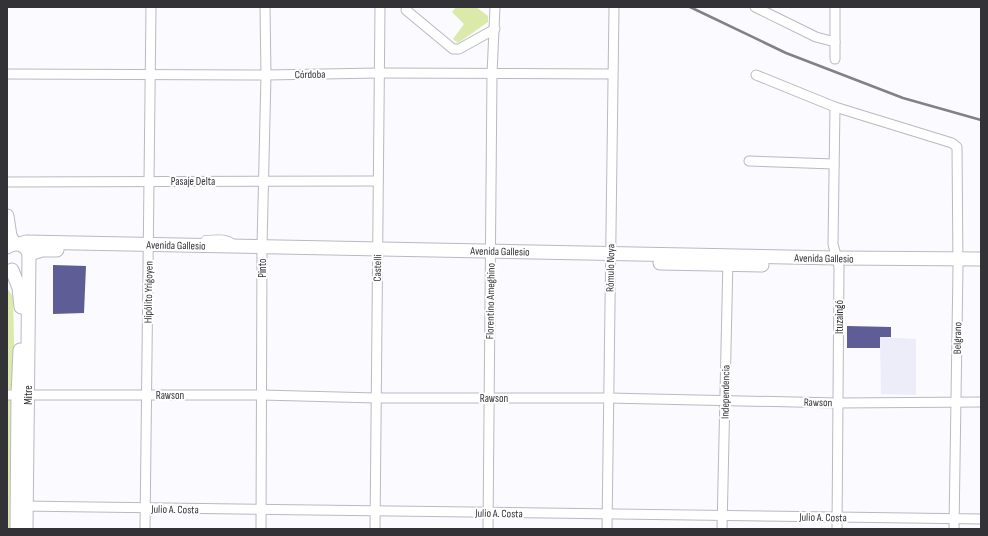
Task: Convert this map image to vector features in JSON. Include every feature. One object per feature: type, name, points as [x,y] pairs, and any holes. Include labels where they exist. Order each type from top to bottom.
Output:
[{"type":"main road","points":[[7,216],[10,236],[13,244],[26,248],[29,258]]},
{"type":"main road","name":"Avenida Gallesio","points":[[13,244],[26,242],[149,248],[838,263],[958,263],[981,259]]},
{"type":"main road","name":"Avenida Gallesio","points":[[9,269],[20,270],[26,265],[29,258],[42,250],[149,248],[200,245],[238,246],[262,250]]},
{"type":"main road","name":"Mitre","points":[[18,395],[29,258]]},
{"type":"main road","name":"Avenida Gallesio","points":[[958,263],[981,268]]},
{"type":"main road","name":"Mitre","points":[[9,269],[19,288],[21,302],[18,395],[22,506],[26,529]]},
{"type":"main road","name":"Mitre","points":[[17,529],[22,506]]},
{"type":"street","name":"Hipólito Yrigoyen","points":[[145,529],[152,7]]},
{"type":"street","name":"Pinto","points":[[261,529],[262,250],[266,75],[265,7]]},
{"type":"street","name":"Castelli","points":[[374,529],[380,7]]},
{"type":"street","name":"Rómulo Noya","points":[[607,529],[614,7]]},
{"type":"street","points":[[755,7],[816,37],[835,42]]},
{"type":"street","points":[[835,7],[835,59]]},
{"type":"street","name":"Florentino Ameghino","points":[[488,529],[492,74],[495,29],[494,8]]},
{"type":"street","points":[[406,10],[453,49],[459,49],[495,29]]},
{"type":"street","name":"Córdoba","points":[[7,74],[266,75],[379,72],[612,74]]},
{"type":"street","points":[[756,75],[835,107]]},
{"type":"street","name":"Belgrano","points":[[835,107],[952,143],[957,147],[958,263],[954,529]]},
{"type":"street","name":"Ituzaingó","points":[[835,107],[832,244],[838,263],[837,529]]},
{"type":"street","points":[[749,161],[834,164]]},
{"type":"street","name":"Pasaje Delta","points":[[7,182],[378,181]]},
{"type":"street","name":"Independencia","points":[[722,529],[728,260]]},
{"type":"street","name":"Rawson","points":[[18,395],[262,395],[376,398],[608,398],[838,402],[981,402]]},
{"type":"street","name":"Julio A. Costa","points":[[22,506],[981,519]]},
{"type":"shaded area","points":[[880,337],[916,339],[916,395],[881,394]]},
{"type":"green space","points":[[456,7],[476,7],[488,16],[488,22],[458,43],[453,39],[464,24],[452,12]]},
{"type":"green space","points":[[7,288],[13,297],[15,389],[7,389]]},
{"type":"green space","points":[[7,395],[18,395],[13,529],[7,529]]},
{"type":"building","points":[[53,265],[86,266],[84,313],[53,314]]},
{"type":"building","points":[[847,326],[891,327],[891,337],[880,337],[880,348],[847,348]]},
{"type":"railway","points":[[690,7],[786,53],[903,98],[981,120]]}]
